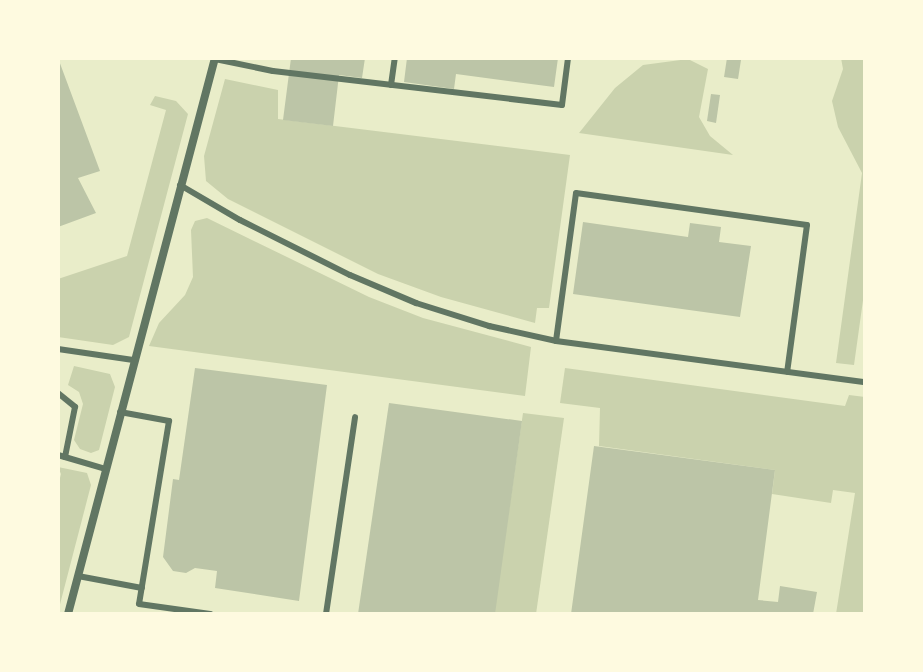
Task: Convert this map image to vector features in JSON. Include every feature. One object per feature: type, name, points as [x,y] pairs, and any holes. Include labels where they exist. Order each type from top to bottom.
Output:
[{"type":"street","points":[[68,614],[215,58]]},
{"type":"lane","points":[[215,58],[273,71],[562,105],[568,58]]},
{"type":"lane","points":[[391,85],[395,58]]},
{"type":"lane","points":[[180,185],[254,227],[416,303],[489,326],[556,341],[865,382]]},
{"type":"lane","points":[[556,341],[576,193],[807,225],[787,372]]},
{"type":"lane","points":[[58,349],[133,360]]},
{"type":"lane","points":[[58,393],[75,407],[61,456],[106,469]]},
{"type":"lane","points":[[120,412],[169,421],[139,604],[210,614]]},
{"type":"lane","points":[[326,614],[355,417]]},
{"type":"lane","points":[[78,576],[142,588]]},
{"type":"green space","points":[[841,58],[865,58],[865,286],[854,365],[836,363],[862,173],[838,127],[832,101],[843,69]]},
{"type":"green space","points":[[688,59],[708,69],[699,117],[710,136],[733,155],[579,133],[615,88],[643,65]]},
{"type":"green space","points":[[225,79],[278,90],[278,119],[570,155],[549,308],[537,308],[535,323],[441,297],[378,274],[228,199],[206,181],[204,156]]},
{"type":"green space","points":[[155,96],[176,101],[188,114],[129,337],[113,345],[58,337],[58,279],[127,256],[166,110],[150,105]]},
{"type":"green space","points":[[207,218],[369,297],[423,318],[531,347],[525,396],[149,346],[159,323],[185,295],[193,277],[191,230],[195,221]]},
{"type":"green space","points":[[74,366],[110,374],[115,387],[99,450],[91,453],[80,449],[74,440],[83,404],[79,392],[68,385]]},
{"type":"green space","points":[[565,368],[845,406],[849,395],[865,397],[865,614],[836,614],[855,493],[833,490],[831,503],[772,494],[775,470],[599,446],[600,408],[560,403]]},
{"type":"green space","points":[[523,413],[564,418],[536,614],[494,614]]},
{"type":"green space","points":[[58,467],[87,473],[91,485],[58,612],[58,486],[61,474]]},
{"type":"building","points":[[58,58],[100,171],[78,178],[96,213],[58,227]]},
{"type":"building","points":[[291,58],[365,58],[362,78],[339,75],[333,126],[283,120]]},
{"type":"building","points":[[407,58],[558,58],[554,87],[456,74],[454,89],[404,82]]},
{"type":"building","points":[[727,58],[741,60],[738,79],[724,77]]},
{"type":"building","points":[[711,94],[720,95],[716,123],[707,121]]},
{"type":"building","points":[[583,222],[688,237],[690,223],[721,227],[719,242],[751,246],[740,317],[573,294]]},
{"type":"building","points":[[195,368],[327,385],[299,601],[215,588],[217,571],[195,568],[186,573],[173,571],[163,557],[173,479],[179,480]]},
{"type":"building","points":[[389,403],[522,421],[495,614],[358,614]]},
{"type":"building","points":[[594,446],[775,470],[758,600],[778,602],[780,586],[817,592],[813,614],[571,614]]}]
